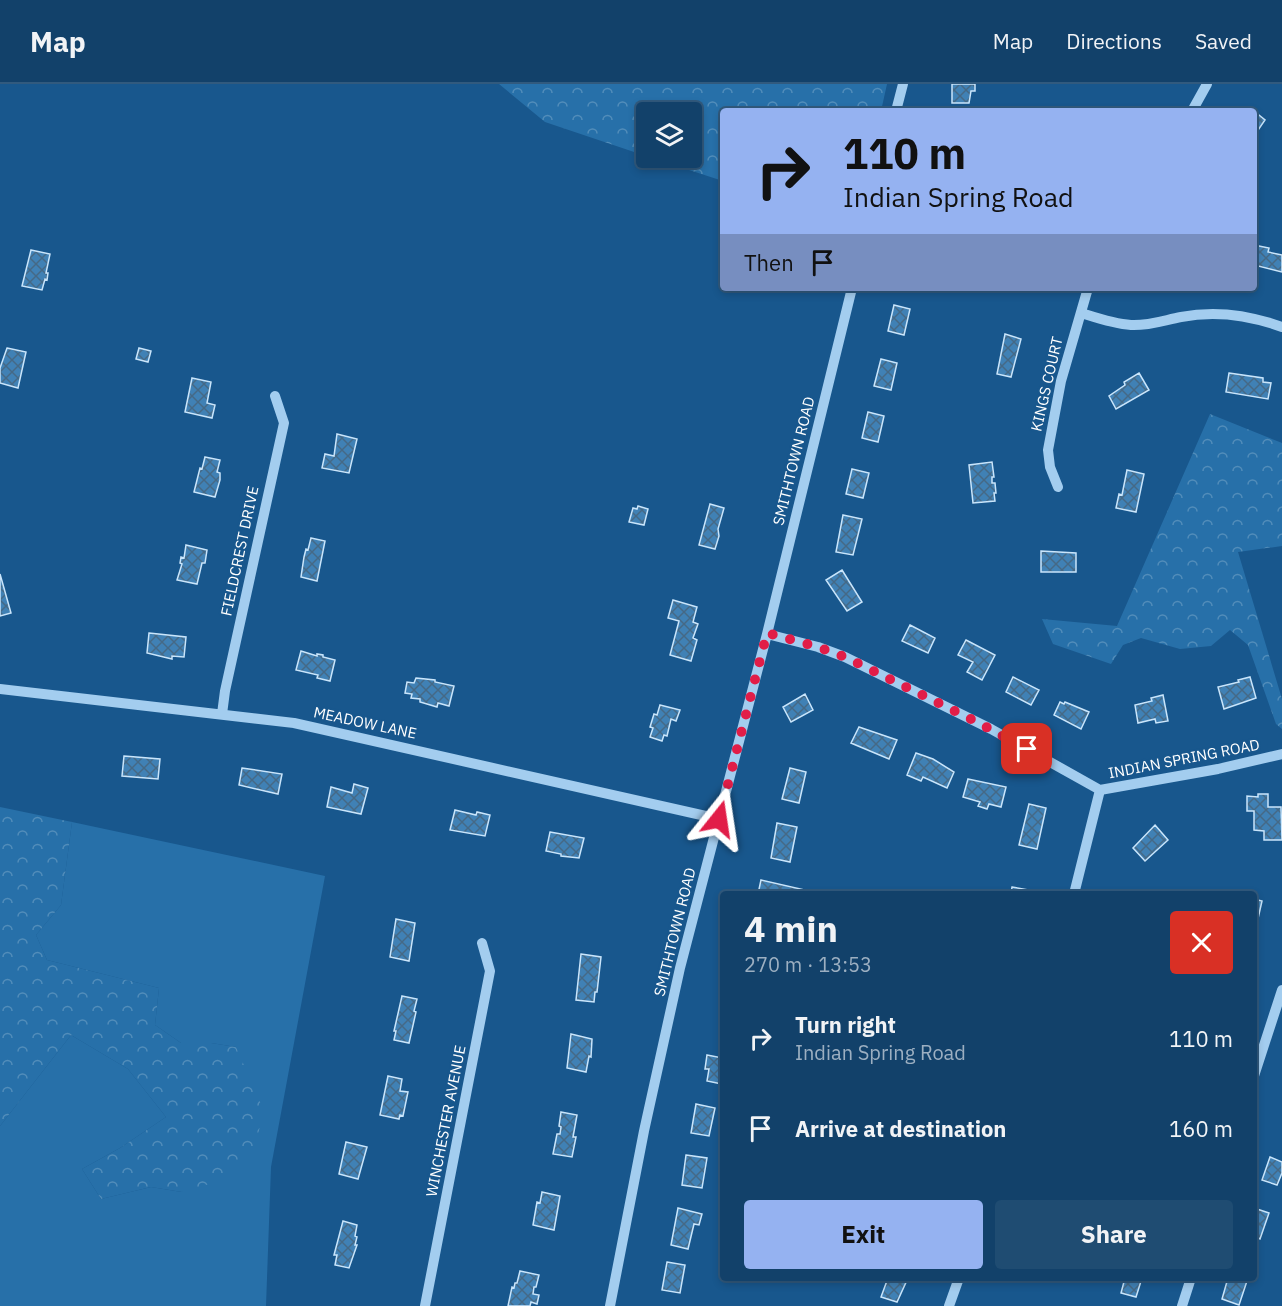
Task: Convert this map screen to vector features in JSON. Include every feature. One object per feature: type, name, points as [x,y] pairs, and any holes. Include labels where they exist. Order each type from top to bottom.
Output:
[{"type":"street","points":[[897,108],[903,84]]},
{"type":"street","points":[[1194,108],[1207,84]]},
{"type":"street","name":"SMITHTOWN ROAD","points":[[610,1306],[644,1131],[677,979],[767,633],[851,291]]},
{"type":"street","name":"KINGS COURT","points":[[1058,487],[1050,467],[1048,450],[1060,381],[1087,291]]},
{"type":"street","points":[[1081,313],[1132,325],[1201,314],[1228,314],[1282,327]]},
{"type":"street","name":"FIELDCREST DRIVE","points":[[222,714],[284,423],[275,396]]},
{"type":"street","name":"INDIAN SPRING ROAD","points":[[767,633],[845,657],[991,729],[1100,790],[1206,771],[1282,754]]},
{"type":"street","name":"MEADOW LANE","points":[[0,688],[278,720],[719,819]]},
{"type":"street","points":[[1075,891],[1100,790]]},
{"type":"street","name":"WINCHESTER AVENUE","points":[[425,1306],[490,971],[482,942]]},
{"type":"street","points":[[1257,1067],[1282,990]]},
{"type":"street","points":[[950,1306],[958,1281]]},
{"type":"street","points":[[1182,1306],[1190,1281]]},
{"type":"green space","points":[[499,84],[887,84],[882,108],[720,108],[720,180],[683,168],[702,168],[702,102],[636,102],[636,153],[545,122]]},
{"type":"green space","points":[[1210,414],[1282,443],[1282,546],[1238,552],[1282,699],[1282,729],[1276,724],[1248,645],[1230,630],[1211,646],[1180,649],[1141,638],[1123,645],[1111,664],[1053,644],[1042,619],[1117,626]]},
{"type":"green space","points":[[0,807],[72,822],[61,905],[36,935],[47,960],[159,988],[155,1025],[181,1043],[211,1043],[236,1047],[264,1111],[256,1142],[230,1178],[182,1192],[151,1187],[101,1199],[82,1169],[120,1148],[166,1117],[128,1069],[71,1035],[0,1126]]},
{"type":"green space","points":[[72,822],[325,876],[271,1167],[266,1306],[0,1306],[0,1126],[71,1035],[128,1069],[166,1117],[120,1148],[82,1169],[101,1199],[151,1187],[182,1192],[236,1047],[211,1043],[181,1043],[155,1025],[159,988],[47,960],[36,935],[61,905]]},
{"type":"building","points":[[952,84],[975,84],[975,91],[971,91],[969,103],[952,103]]},
{"type":"building","points":[[1257,113],[1265,120],[1257,132]]},
{"type":"building","points":[[1257,246],[1269,248],[1268,252],[1282,255],[1282,272],[1257,266]]},
{"type":"building","points":[[31,250],[50,254],[47,280],[45,279],[42,290],[22,286]]},
{"type":"building","points":[[894,305],[910,309],[904,335],[888,331]]},
{"type":"building","points":[[1005,334],[1021,339],[1011,377],[997,374]]},
{"type":"building","points":[[7,348],[26,352],[18,388],[0,383],[0,368]]},
{"type":"building","points":[[139,348],[151,351],[148,362],[136,359]]},
{"type":"building","points":[[881,359],[897,363],[891,390],[874,386]]},
{"type":"building","points":[[1139,373],[1149,390],[1116,409],[1109,396],[1125,385],[1124,382]]},
{"type":"building","points":[[1229,373],[1263,378],[1263,382],[1271,383],[1268,399],[1226,392]]},
{"type":"building","points":[[192,378],[211,382],[207,403],[215,405],[212,418],[185,412]]},
{"type":"building","points":[[868,412],[884,416],[878,442],[862,438]]},
{"type":"building","points":[[337,434],[357,439],[349,473],[322,468],[325,454],[334,456]]},
{"type":"building","points":[[205,457],[220,460],[217,472],[220,473],[220,480],[215,497],[194,492]]},
{"type":"building","points":[[992,462],[995,501],[973,503],[969,465]]},
{"type":"building","points":[[852,469],[869,473],[863,498],[846,494]]},
{"type":"building","points":[[1127,470],[1144,474],[1136,512],[1116,508],[1119,494],[1122,495]]},
{"type":"building","points":[[710,504],[724,508],[715,549],[699,545]]},
{"type":"building","points":[[638,506],[648,509],[644,525],[629,522],[633,508],[637,509]]},
{"type":"building","points":[[843,515],[862,519],[853,555],[836,552]]},
{"type":"building","points":[[311,538],[325,541],[317,581],[301,577],[306,549],[308,550]]},
{"type":"building","points":[[186,545],[207,550],[197,584],[177,580],[182,564],[180,563],[181,557],[184,558]]},
{"type":"building","points":[[1041,551],[1076,553],[1076,572],[1041,572]]},
{"type":"building","points":[[842,570],[862,602],[847,611],[826,580]]},
{"type":"building","points":[[0,574],[11,613],[0,616]]},
{"type":"building","points":[[673,600],[697,607],[693,622],[698,624],[693,638],[697,640],[691,661],[670,655],[679,621],[668,618]]},
{"type":"building","points":[[910,625],[935,638],[928,653],[902,641]]},
{"type":"building","points":[[149,633],[186,637],[184,657],[172,656],[172,659],[147,653]]},
{"type":"building","points":[[966,640],[995,655],[982,680],[967,672],[973,662],[958,655]]},
{"type":"building","points":[[301,651],[335,660],[330,681],[317,678],[318,675],[296,670]]},
{"type":"building","points":[[1013,677],[1039,690],[1031,705],[1006,692]]},
{"type":"building","points":[[1250,677],[1256,698],[1224,709],[1218,687]]},
{"type":"building","points":[[416,678],[435,680],[435,682],[454,686],[449,706],[438,703],[437,707],[420,702],[420,699],[411,698],[412,694],[405,693],[407,682],[414,683]]},
{"type":"building","points":[[805,694],[813,710],[791,722],[783,707]]},
{"type":"building","points":[[1163,695],[1168,721],[1156,723],[1155,719],[1138,723],[1135,705],[1152,701],[1151,698]]},
{"type":"building","points":[[1060,702],[1089,712],[1081,729],[1054,715]]},
{"type":"building","points":[[660,705],[680,710],[676,721],[671,719],[667,736],[664,735],[662,741],[650,737],[654,714],[657,715]]},
{"type":"building","points":[[859,727],[897,740],[889,759],[851,743]]},
{"type":"building","points":[[916,753],[933,759],[954,772],[947,788],[923,777],[921,781],[907,775]]},
{"type":"building","points":[[124,756],[160,759],[158,779],[122,776]]},
{"type":"building","points":[[242,768],[282,774],[278,794],[239,785]]},
{"type":"building","points":[[790,768],[806,772],[799,803],[782,799]]},
{"type":"building","points":[[968,779],[1006,787],[1001,807],[989,804],[987,809],[978,806],[980,802],[963,797]]},
{"type":"building","points":[[354,784],[368,788],[361,814],[327,807],[331,787],[352,793]]},
{"type":"building","points":[[1258,794],[1268,794],[1268,807],[1281,807],[1282,840],[1264,840],[1264,831],[1254,830],[1254,811],[1247,811],[1247,796],[1258,797]]},
{"type":"building","points":[[1029,804],[1046,808],[1037,849],[1019,845]]},
{"type":"building","points":[[455,810],[476,815],[477,812],[490,815],[485,836],[450,830]]},
{"type":"building","points":[[777,823],[797,827],[790,862],[771,858]]},
{"type":"building","points":[[1155,825],[1168,840],[1145,861],[1133,848]]},
{"type":"building","points":[[550,832],[584,838],[579,858],[546,851]]},
{"type":"building","points":[[761,880],[805,890],[805,891],[759,891]]},
{"type":"building","points":[[1012,887],[1029,890],[1029,891],[1011,891]]},
{"type":"building","points":[[1257,900],[1262,901],[1257,923]]},
{"type":"building","points":[[396,919],[415,923],[409,961],[390,957]]},
{"type":"building","points":[[581,954],[601,957],[594,1002],[576,1000]]},
{"type":"building","points":[[402,996],[417,999],[409,1043],[394,1040]]},
{"type":"building","points":[[571,1034],[592,1039],[591,1057],[589,1056],[586,1072],[567,1068]]},
{"type":"building","points":[[707,1055],[720,1057],[720,1084],[707,1081],[709,1069],[705,1069]]},
{"type":"building","points":[[388,1076],[402,1079],[400,1091],[408,1092],[403,1116],[400,1115],[399,1119],[380,1115]]},
{"type":"building","points":[[696,1104],[715,1108],[709,1136],[691,1133]]},
{"type":"building","points":[[561,1112],[577,1115],[572,1157],[553,1154],[557,1134],[560,1134]]},
{"type":"building","points":[[346,1142],[367,1147],[358,1179],[339,1174]]},
{"type":"building","points":[[686,1155],[707,1158],[702,1188],[682,1185]]},
{"type":"building","points":[[1270,1157],[1282,1162],[1282,1173],[1277,1185],[1262,1180]]},
{"type":"building","points":[[542,1192],[560,1196],[554,1230],[533,1225],[537,1202],[540,1203]]},
{"type":"building","points":[[678,1208],[702,1214],[699,1225],[694,1224],[688,1249],[671,1245]]},
{"type":"building","points":[[1257,1209],[1269,1213],[1260,1239],[1257,1238]]},
{"type":"building","points":[[343,1221],[357,1225],[355,1245],[357,1245],[349,1268],[335,1265],[337,1255],[334,1255]]},
{"type":"building","points":[[667,1262],[685,1265],[680,1293],[662,1290]]},
{"type":"building","points":[[520,1271],[539,1275],[533,1294],[539,1295],[537,1304],[531,1302],[530,1306],[508,1306],[512,1287],[514,1288],[517,1283]]},
{"type":"building","points":[[887,1281],[907,1281],[897,1302],[881,1297]]},
{"type":"building","points":[[1124,1281],[1141,1281],[1136,1297],[1121,1293]]},
{"type":"building","points":[[1227,1281],[1247,1281],[1239,1305],[1222,1299]]},
{"type":"route","points":[[719,819],[767,633],[845,657],[1027,749]]}]
